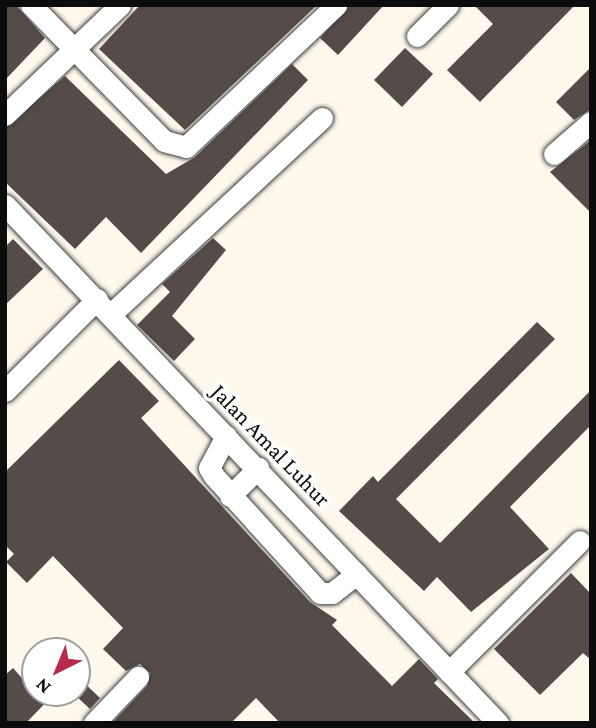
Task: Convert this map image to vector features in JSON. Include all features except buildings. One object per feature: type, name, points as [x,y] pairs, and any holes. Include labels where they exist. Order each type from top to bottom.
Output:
[{"type":"street","points":[[31,5],[164,141],[186,147],[196,141],[336,5]]},
{"type":"street","points":[[5,114],[73,46],[120,5]]},
{"type":"street","points":[[418,36],[448,5]]},
{"type":"street","points":[[5,391],[323,118]]},
{"type":"street","points":[[554,155],[591,122]]},
{"type":"street","name":"Jalan Amal Luhur","points":[[10,220],[104,306],[498,723]]},
{"type":"street","points":[[226,436],[209,468],[230,496],[320,593],[332,593],[356,574]]},
{"type":"street","points":[[230,496],[258,468]]},
{"type":"street","points":[[449,672],[580,541]]},
{"type":"street","points":[[94,723],[138,677]]}]
